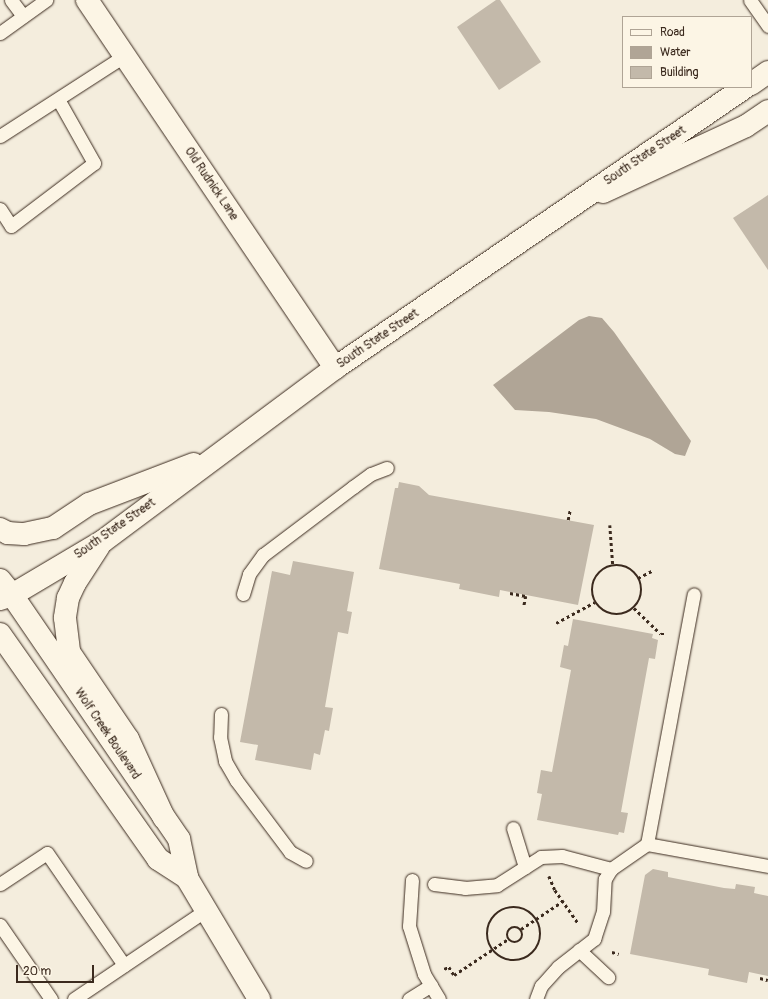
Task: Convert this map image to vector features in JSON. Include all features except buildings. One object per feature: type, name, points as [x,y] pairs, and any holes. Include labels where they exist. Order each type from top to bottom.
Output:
[{"type":"main road","name":"Old Rudnick Lane","points":[[87,0],[335,368]]},
{"type":"main road","points":[[752,83],[768,72]]},
{"type":"main road","name":"South State Street","points":[[3,595],[103,541],[335,368],[745,88]]},
{"type":"main road","points":[[573,206],[746,126],[768,111]]},
{"type":"main road","points":[[0,529],[8,533],[24,534],[53,528],[89,504],[220,454]]},
{"type":"main road","points":[[103,541],[75,583],[68,598],[65,618],[69,652],[128,739],[164,818]]},
{"type":"main road","name":"Wolf Creek Boulevard","points":[[3,595],[179,839],[187,878],[259,999]]},
{"type":"main road","name":"Wolf Creek Boulevard","points":[[0,634],[158,858],[187,878]]},
{"type":"lane","points":[[12,0],[23,16]]},
{"type":"lane","points":[[0,33],[46,0]]},
{"type":"lane","points":[[750,0],[768,26]]},
{"type":"lane","points":[[0,136],[124,56]]},
{"type":"lane","points":[[0,209],[11,226],[94,163],[58,99]]},
{"type":"lane","points":[[243,594],[249,574],[263,555],[371,474],[387,468]]},
{"type":"lane","points":[[536,999],[546,981],[579,950],[594,939],[603,912],[605,879],[611,869],[647,844],[694,594]]},
{"type":"lane","points":[[221,714],[220,737],[225,761],[232,774],[290,852],[306,861]]},
{"type":"lane","points":[[513,828],[525,867]]},
{"type":"lane","points":[[647,844],[768,866]]},
{"type":"lane","points":[[0,884],[46,853],[124,965]]},
{"type":"lane","points":[[434,884],[465,888],[496,885],[541,857],[562,856],[611,869]]},
{"type":"lane","points":[[412,880],[409,926],[424,974],[439,999]]},
{"type":"lane","points":[[74,999],[206,910]]},
{"type":"lane","points":[[0,925],[51,999]]},
{"type":"lane","points":[[579,950],[608,977]]},
{"type":"lane","points":[[409,999],[431,985]]},
{"type":"path","points":[[568,520],[570,510]]},
{"type":"path","points":[[610,525],[613,566]]},
{"type":"path","points":[[613,566],[629,569],[638,578],[642,594],[634,608],[625,614],[617,616],[606,613],[595,602],[593,595],[594,581],[605,569],[613,566]]},
{"type":"path","points":[[638,578],[652,571]]},
{"type":"path","points":[[510,593],[526,596],[524,606]]},
{"type":"path","points":[[556,623],[595,602]]},
{"type":"path","points":[[634,608],[661,634],[665,634]]},
{"type":"path","points":[[541,857],[563,902],[580,925],[608,951],[619,954]]},
{"type":"path","points":[[508,939],[508,931],[512,927],[521,929],[563,902]]},
{"type":"path","points":[[518,907],[526,910],[537,919],[542,937],[540,945],[530,957],[523,960],[508,961],[492,950],[487,932],[488,926],[497,913],[503,909],[518,907]]},
{"type":"path","points":[[508,939],[517,943],[522,939],[521,929]]},
{"type":"path","points":[[449,967],[454,975],[508,939]]},
{"type":"path","points":[[760,978],[768,980]]},
{"type":"water","points":[[589,316],[602,318],[614,332],[691,441],[685,456],[675,454],[650,439],[596,419],[549,412],[515,410],[493,385],[579,320]]}]
